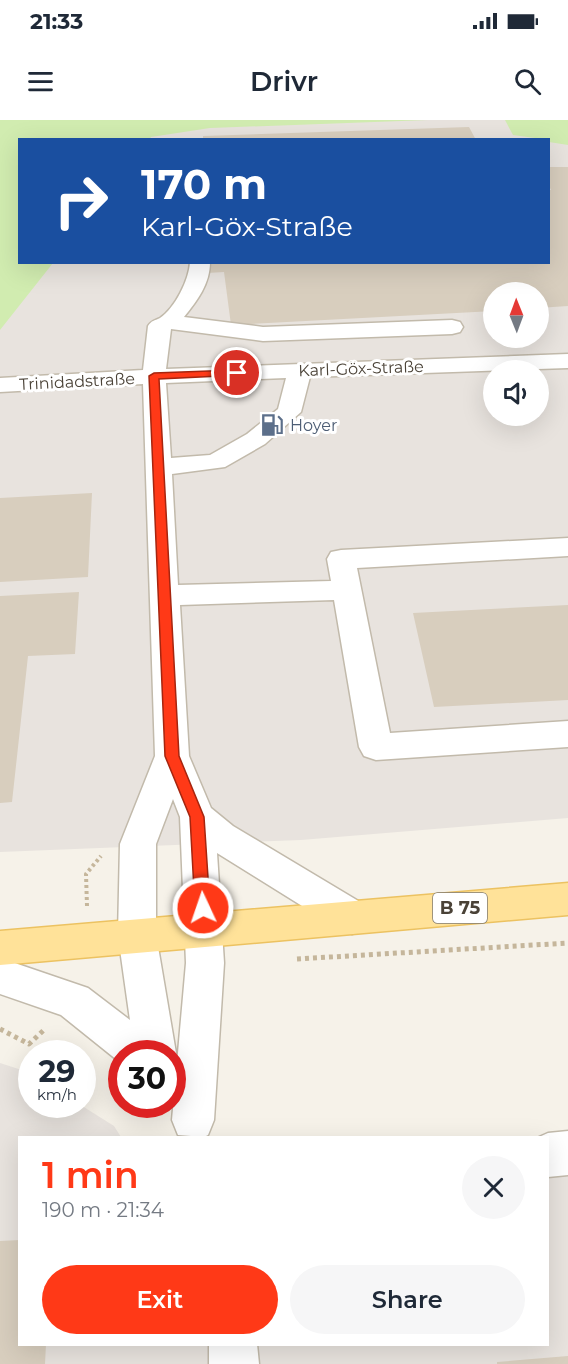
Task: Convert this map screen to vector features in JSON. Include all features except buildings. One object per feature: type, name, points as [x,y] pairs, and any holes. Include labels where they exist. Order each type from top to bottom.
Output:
[{"type":"main road","name":"B 75","points":[[0,948],[568,899]]},
{"type":"street","points":[[169,322],[196,284],[201,274],[200,264]]},
{"type":"street","points":[[189,1116],[204,963],[204,930],[197,817],[172,756],[154,376],[159,326],[169,322],[263,334],[452,327]]},
{"type":"street","name":"Karl-Göx-Straße","points":[[154,376],[568,361]]},
{"type":"street","points":[[158,467],[216,462],[256,439],[289,412],[300,370]]},
{"type":"street","name":"Trinidadstraße","points":[[0,385],[154,376]]},
{"type":"street","points":[[568,547],[341,558],[376,747],[568,734]]},
{"type":"street","points":[[163,596],[347,590]]},
{"type":"street","points":[[153,1040],[137,935],[138,844],[172,756]]},
{"type":"street","points":[[197,817],[220,836],[352,917]]},
{"type":"street","points":[[0,976],[74,1001],[124,1040]]},
{"type":"street","points":[[549,1155],[568,1153]]},
{"type":"street","points":[[233,1346],[234,1364]]},
{"type":"path","points":[[285,960],[568,943]]},
{"type":"shaded area","points":[[0,120],[568,120],[568,818],[301,840],[0,852]]},
{"type":"shaded area","points":[[0,1063],[18,1069],[18,1118],[96,1118],[96,1115],[114,1126],[120,1136],[18,1136],[18,1346],[549,1346],[549,1176],[568,1175],[568,1364],[0,1364]]},
{"type":"green space","points":[[0,120],[428,120],[210,128],[150,138],[18,138],[18,264],[52,264],[0,330]]},
{"type":"green space","points":[[505,120],[568,120],[568,145],[550,142],[550,138],[513,135]]},
{"type":"place","name":"Hoyer","points":[[272,425]]},
{"type":"route","points":[[203,908],[197,817],[172,756],[154,376],[237,373]]}]
